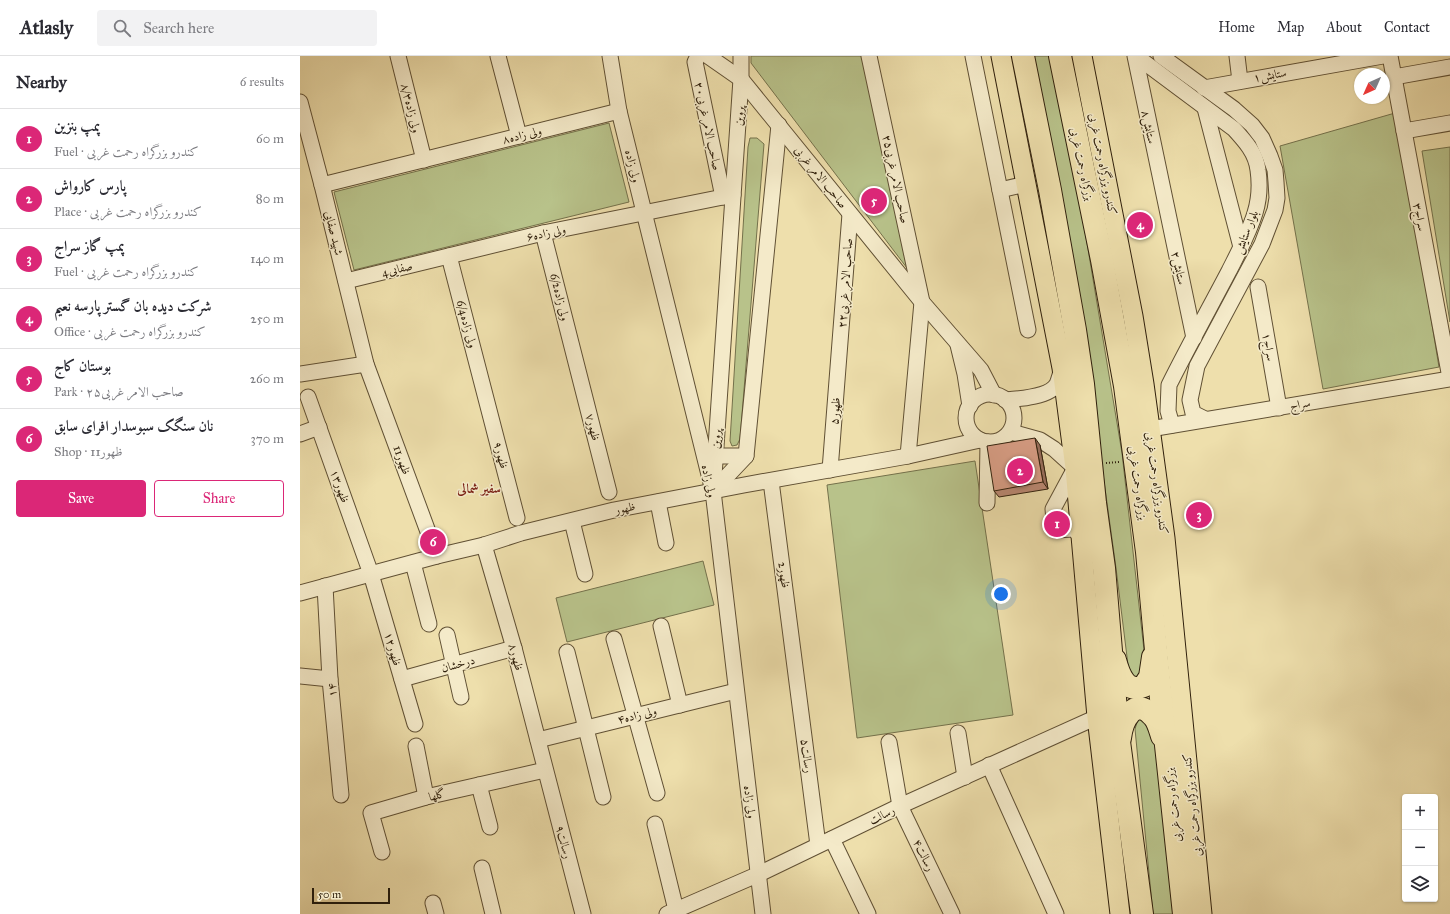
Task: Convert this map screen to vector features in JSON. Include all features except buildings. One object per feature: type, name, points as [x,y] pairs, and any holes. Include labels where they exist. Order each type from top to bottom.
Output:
[{"type":"highway","points":[[1023,56],[1050,190],[1083,384],[1077,471],[1104,568],[1121,758],[1142,914]]},
{"type":"highway","name":"بزرگراه رحمت غربی","points":[[1060,56],[1121,358],[1147,552],[1184,914]]},
{"type":"highway","points":[[1110,640],[1116,663],[1123,681],[1130,688],[1140,688],[1144,686],[1150,677],[1155,633]]},
{"type":"highway","points":[[1121,758],[1120,739],[1122,724],[1130,712],[1139,709],[1149,712],[1155,718],[1168,753]]},
{"type":"main road","points":[[1001,56],[1062,368],[1077,471],[1072,532],[1097,716],[1120,914]]},
{"type":"main road","name":"کندرو بزرگراه رحمت غربی","points":[[1082,56],[1133,316],[1144,384],[1165,538],[1202,914]]},
{"type":"main road","points":[[1102,260],[1133,316]]},
{"type":"street","name":"ولی زاده۸/۳","points":[[398,56],[424,160]]},
{"type":"street","points":[[498,56],[519,136]]},
{"type":"street","name":"ولی زاده","points":[[610,56],[619,111],[713,491],[763,914]]},
{"type":"street","name":"صاحب الامر غربی۲۰","points":[[698,56],[695,62],[728,196]]},
{"type":"street","name":"صاحب الامر غربی","points":[[708,56],[741,79],[922,302],[981,370],[999,397]]},
{"type":"street","name":"پروین","points":[[713,491],[728,196],[741,79],[741,56]]},
{"type":"street","name":"صاحب الامر غربی۲۵","points":[[870,56],[922,302]]},
{"type":"street","points":[[973,56],[1028,330]]},
{"type":"street","name":"بلوار ستایش","points":[[1135,56],[1234,129],[1246,142],[1254,155],[1258,169],[1259,185],[1256,212],[1241,247],[1169,385],[1168,411],[1172,425]]},
{"type":"street","name":"ستایش۸","points":[[1135,56],[1164,197]]},
{"type":"street","name":"بلوار ستایش","points":[[1162,56],[1252,125],[1262,138],[1275,170],[1277,198],[1272,220],[1262,244],[1197,366],[1190,400],[1193,413],[1205,420]]},
{"type":"street","points":[[1237,56],[1240,81]]},
{"type":"street","name":"ستایش۱","points":[[1204,88],[1240,81],[1312,62],[1383,56]]},
{"type":"street","name":"سراج۳","points":[[1390,56],[1450,379]]},
{"type":"street","points":[[1394,77],[1450,67]]},
{"type":"street","name":"شهید صفایی","points":[[300,102],[366,364]]},
{"type":"street","points":[[1205,108],[1241,247]]},
{"type":"street","name":"ولی زاده۸","points":[[322,185],[619,111]]},
{"type":"street","points":[[1404,131],[1450,123]]},
{"type":"street","points":[[713,491],[746,456],[779,125]]},
{"type":"street","points":[[1000,190],[1026,184]]},
{"type":"street","name":"ولی زاده۶","points":[[449,256],[544,233],[728,196]]},
{"type":"street","name":"ستایش۲","points":[[1164,197],[1194,338]]},
{"type":"street","name":"صاحب الامر غربی٢٢","points":[[839,353],[850,214]]},
{"type":"street","name":"6/2ولی زاده","points":[[544,233],[576,362]]},
{"type":"street","name":"4صفایی","points":[[346,281],[449,256]]},
{"type":"street","name":"6/4ولی زاده","points":[[449,256],[484,392]]},
{"type":"street","name":"سراج۱","points":[[1258,287],[1279,408]]},
{"type":"street","points":[[908,456],[922,302]]},
{"type":"street","points":[[957,342],[965,374],[968,427],[973,434],[984,441],[997,442],[1005,438],[1011,432],[1014,424],[1014,415],[1011,406],[999,397]]},
{"type":"street","name":"ظهور۵","points":[[830,470],[839,353]]},
{"type":"street","points":[[1183,359],[1197,366]]},
{"type":"street","name":"ظهور۷","points":[[576,362],[609,492]]},
{"type":"street","points":[[300,374],[366,364]]},
{"type":"street","name":"11ظهور","points":[[366,364],[437,556]]},
{"type":"street","points":[[955,445],[968,412],[980,397],[1023,399],[1044,393],[1056,386],[1062,368]]},
{"type":"street","name":"سراج","points":[[1150,429],[1450,379]]},
{"type":"street","points":[[1144,384],[1150,393],[1158,396],[1164,392],[1169,385]]},
{"type":"street","name":"ظهور۹","points":[[484,392],[517,518]]},
{"type":"street","name":"ظهور۱۳","points":[[308,397],[372,574]]},
{"type":"street","points":[[300,434],[319,427]]},
{"type":"street","points":[[1011,432],[1040,440],[1054,449],[1077,471],[1059,497],[1053,509],[1055,530],[1072,532]]},
{"type":"street","points":[[984,441],[987,503]]},
{"type":"street","name":"ظهور","points":[[300,593],[437,556],[484,545],[521,533],[614,510],[908,456],[955,445],[984,441]]},
{"type":"street","points":[[715,456],[746,456]]},
{"type":"street","name":"2ظهور","points":[[771,482],[796,668]]},
{"type":"street","points":[[658,502],[666,543]]},
{"type":"street","points":[[572,521],[585,574]]},
{"type":"street","name":"ظهور۸","points":[[484,545],[514,648],[545,770]]},
{"type":"street","points":[[413,563],[429,624]]},
{"type":"street","name":"ظهور۱۲","points":[[372,574],[415,724]]},
{"type":"street","name":"۱۴","points":[[325,586],[330,679],[342,795]]},
{"type":"street","points":[[661,626],[680,704]]},
{"type":"street","points":[[447,635],[461,697]]},
{"type":"street","points":[[614,639],[657,793]]},
{"type":"street","name":"درخشان","points":[[402,679],[514,648]]},
{"type":"street","points":[[567,652],[603,797]]},
{"type":"street","name":"رسالت۵","points":[[796,668],[818,845]]},
{"type":"street","points":[[300,676],[330,679]]},
{"type":"street","name":"ولی زاده۴","points":[[538,740],[736,691]]},
{"type":"street","name":"رسالت","points":[[672,912],[758,874],[900,806],[1097,716]]},
{"type":"street","points":[[958,733],[965,777]]},
{"type":"street","name":"رسالت۴","points":[[889,742],[900,806],[950,909]]},
{"type":"street","points":[[416,746],[426,798]]},
{"type":"street","points":[[989,765],[1056,914]]},
{"type":"street","name":"گلها","points":[[382,852],[371,813],[479,784],[545,770]]},
{"type":"street","name":"رسالت۹","points":[[545,770],[583,914]]},
{"type":"street","points":[[479,784],[490,827]]},
{"type":"street","points":[[655,824],[672,912]]},
{"type":"street","points":[[832,839],[868,914]]},
{"type":"street","points":[[482,868],[493,914]]},
{"type":"path","points":[[1077,471],[1135,460]]},
{"type":"green space","points":[[751,56],[862,56],[907,268],[751,63]]},
{"type":"green space","points":[[1031,56],[1051,56],[1086,237],[1122,453],[1146,672],[1135,680],[1129,673],[1087,358]]},
{"type":"green space","points":[[1395,113],[1404,154],[1439,367],[1323,389],[1280,146]]},
{"type":"green space","points":[[609,123],[629,202],[354,270],[334,192]]},
{"type":"green space","points":[[750,138],[757,138],[764,144],[740,439],[737,445],[732,446],[730,441],[748,147]]},
{"type":"green space","points":[[1450,147],[1450,322],[1422,151]]},
{"type":"green space","points":[[975,461],[1013,715],[857,738],[827,485]]},
{"type":"green space","points":[[703,561],[714,605],[567,642],[556,598]]},
{"type":"green space","points":[[1139,716],[1154,729],[1175,914],[1153,914],[1135,729]]},
{"type":"place","name":"بوستان کاج","points":[[874,201]]},
{"type":"place","name":"شرکت دیده بان گستر پارسه نعیم","points":[[1140,225]]},
{"type":"place","name":"پارس کارواش","points":[[1020,471]]},
{"type":"place","name":"پمپ گاز سراج","points":[[1199,515]]},
{"type":"place","name":"پمپ بنزین","points":[[1057,524]]},
{"type":"place","name":"نان سنگک سبوسدار افرای سابق","points":[[433,542]]},
{"type":"district","name":"سفیر شمالی","points":[[479,488]]}]
